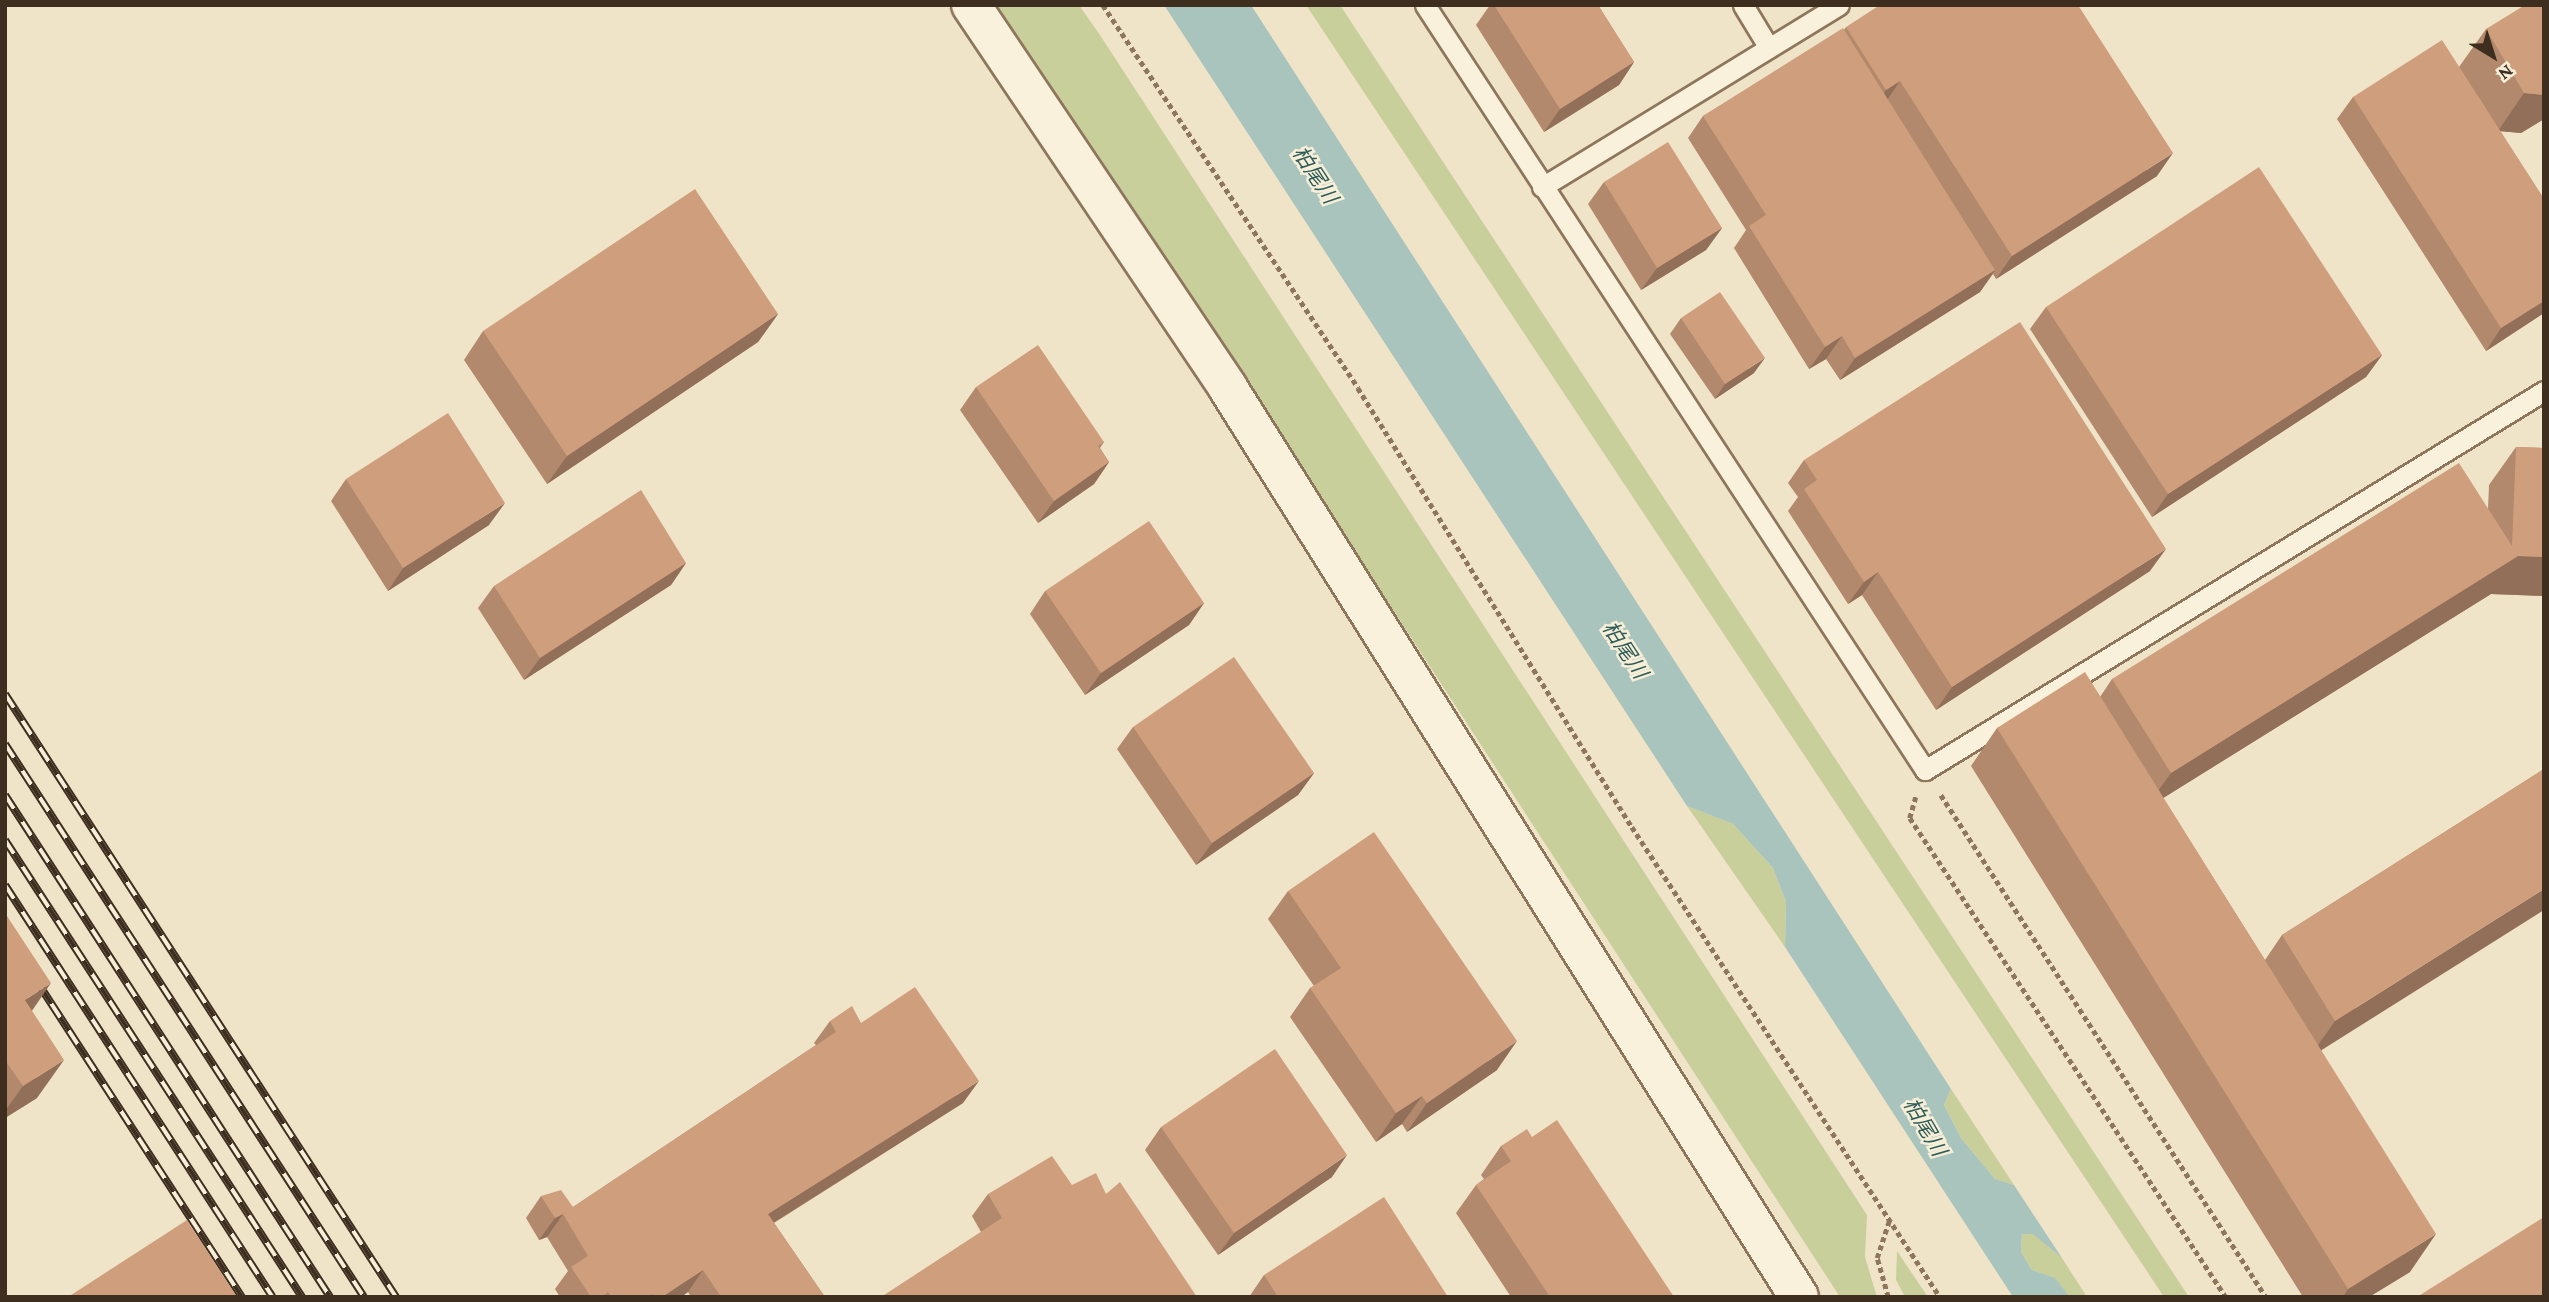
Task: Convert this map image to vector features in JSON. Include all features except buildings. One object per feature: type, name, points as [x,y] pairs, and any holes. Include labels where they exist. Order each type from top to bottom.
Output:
[{"type":"street","points":[[971,5],[1228,388],[1799,1297]]},
{"type":"lane","points":[[1425,5],[1925,770],[2544,391]]},
{"type":"lane","points":[[1743,5],[1769,48]]},
{"type":"lane","points":[[1542,187],[1839,5]]},
{"type":"path","points":[[1103,5],[1358,388],[1940,1297]]},
{"type":"path","points":[[1925,770],[2266,1297]]},
{"type":"path","points":[[1910,818],[2226,1297]]},
{"type":"path","points":[[1888,1297],[1877,1258],[1889,1221]]},
{"type":"green space","points":[[990,5],[1079,5],[1100,35],[1867,1215],[1865,1257],[1877,1297],[1840,1297],[1280,436]]},
{"type":"green space","points":[[1306,5],[1340,5],[2189,1297],[2164,1297]]},
{"type":"green space","points":[[1687,806],[1733,824],[1773,868],[1786,902],[1785,947]]},
{"type":"green space","points":[[1951,1089],[2014,1185],[1995,1179],[1961,1138],[1944,1105]]},
{"type":"green space","points":[[2033,1233],[2062,1258],[2087,1297],[2070,1297],[2054,1278],[2032,1270],[2021,1252],[2022,1234]]},
{"type":"green space","points":[[1897,1251],[1928,1297],[1905,1297],[1896,1280]]},
{"type":"water","name":"柏尾川","points":[[1164,5],[1251,5],[1951,1089],[1944,1105],[1961,1138],[1995,1179],[2014,1185],[2062,1258],[2033,1234],[2022,1234],[2021,1252],[2032,1270],[2055,1278],[2070,1297],[2013,1297],[1785,947],[1786,902],[1773,868],[1733,824],[1687,806]]},
{"type":"railway","points":[[5,694],[396,1297]]},
{"type":"railway","points":[[5,744],[364,1297]]},
{"type":"railway","points":[[5,795],[330,1297]]},
{"type":"railway","points":[[5,840],[302,1297]]},
{"type":"railway","points":[[5,885],[273,1297]]},
{"type":"railway","points":[[34,977],[242,1297]]}]
